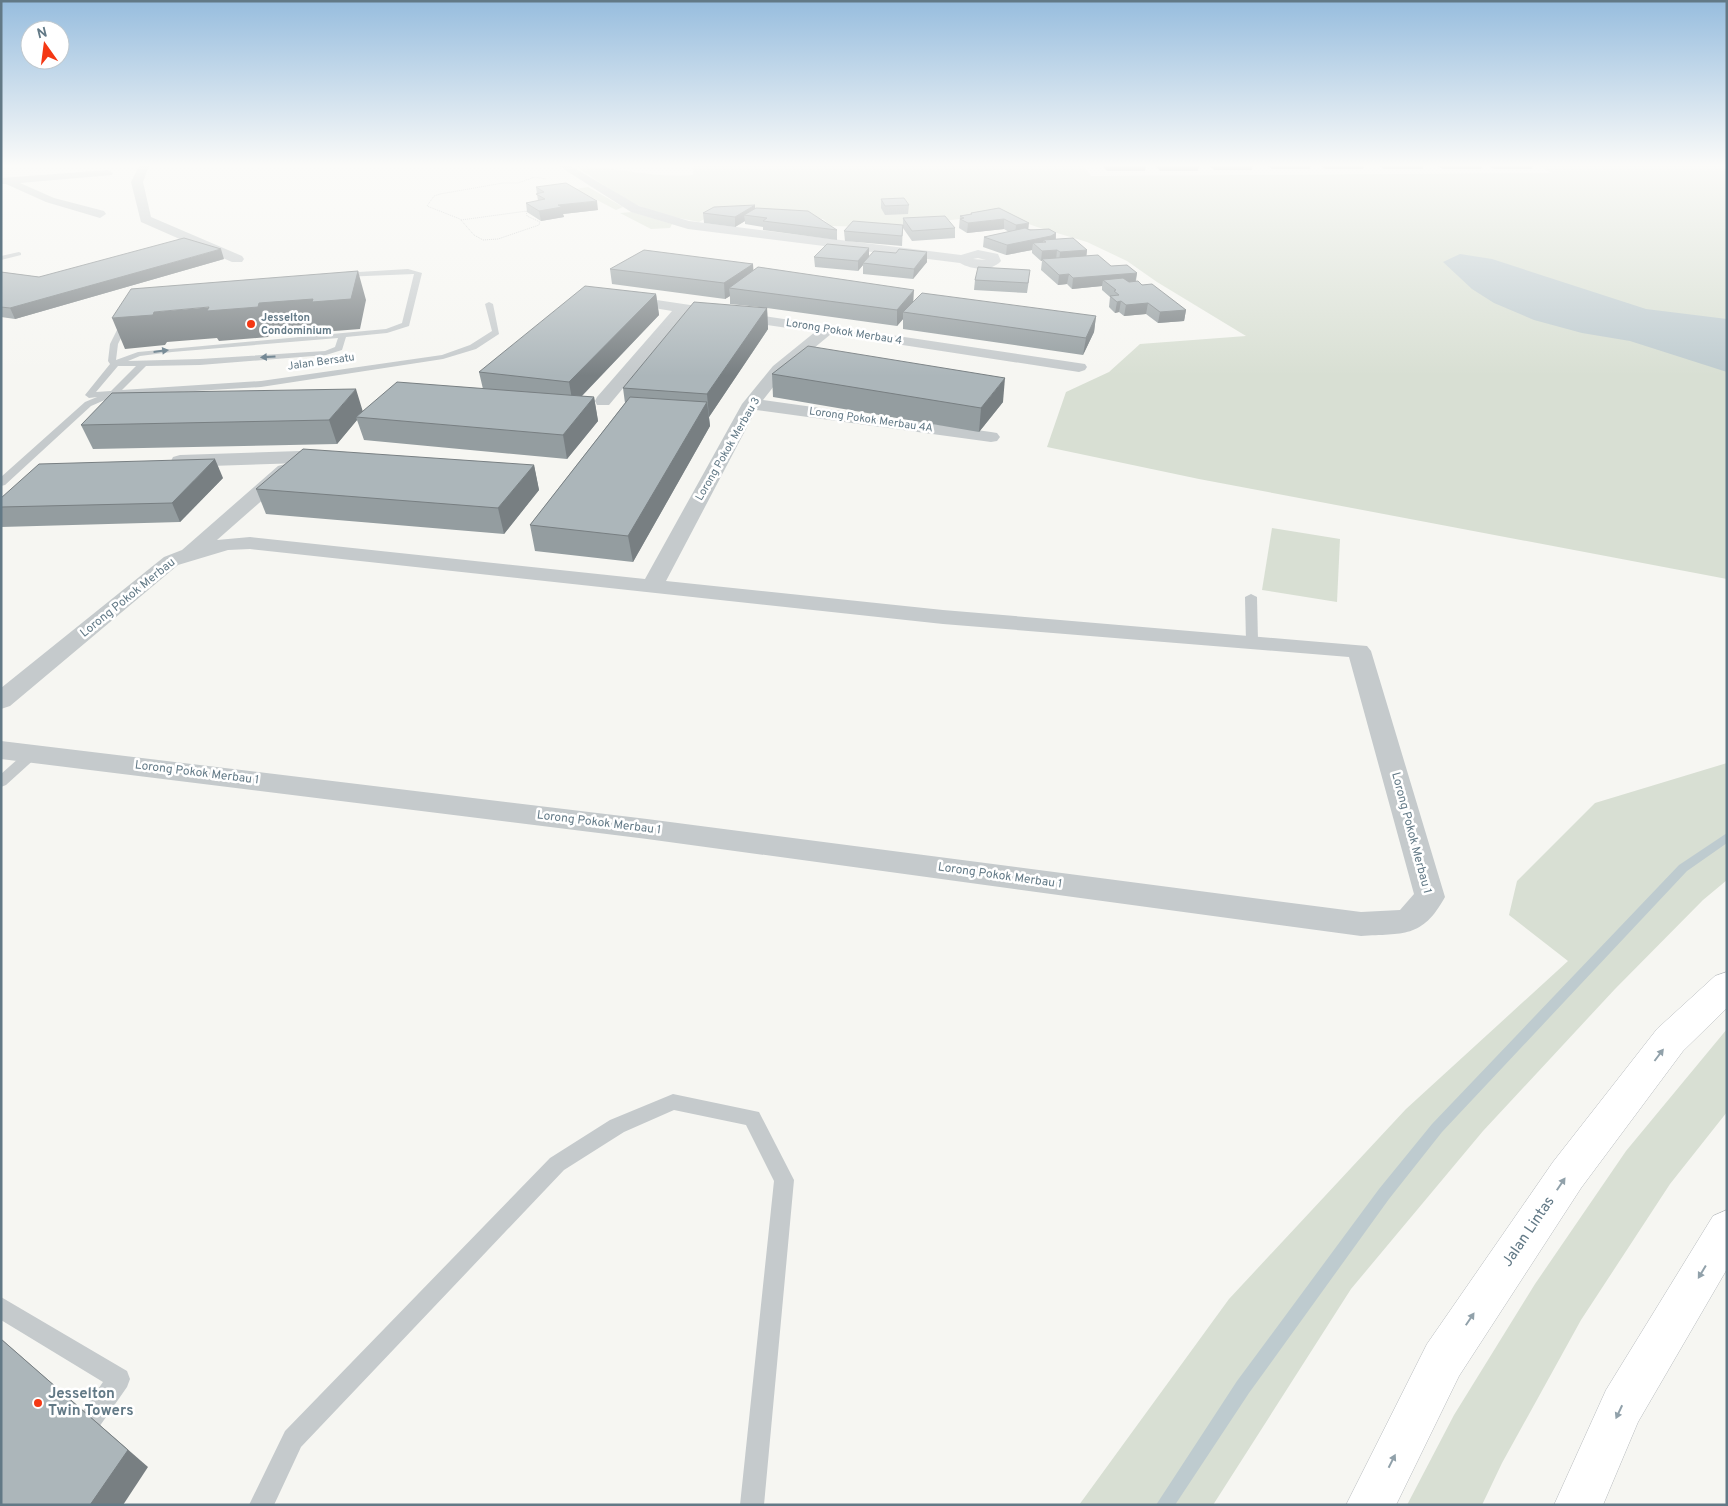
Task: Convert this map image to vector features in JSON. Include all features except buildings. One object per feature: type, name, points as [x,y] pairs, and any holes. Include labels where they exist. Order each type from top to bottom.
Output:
[{"type":"highway","name":"Jalan Lintas","points":[[1370,1505],[1443,1360],[1567,1175],[1670,1040],[1727,986]]},
{"type":"highway","points":[[1578,1505],[1622,1406],[1727,1230]]},
{"type":"street","points":[[185,236],[237,259]]},
{"type":"street","points":[[785,236],[964,259]]},
{"type":"street","name":"Lorong Pokok Merbau 4","points":[[610,297],[1079,367]]},
{"type":"street","points":[[603,401],[683,307]]},
{"type":"street","name":"Lorong Pokok Merbau 3","points":[[652,586],[751,404],[779,369],[828,329]]},
{"type":"street","name":"Lorong Pokok Merbau 4A","points":[[751,404],[992,437]]},
{"type":"street","points":[[164,461],[300,457],[345,458]]},
{"type":"street","name":"Lorong Pokok Merbau","points":[[1,702],[171,561],[189,554],[300,457]]},
{"type":"street","name":"Lorong Pokok Merbau 1","points":[[1,750],[657,830],[1361,924],[1408,921],[1430,897],[1359,651],[943,616],[250,543],[227,544],[189,554]]},
{"type":"lane","points":[[1,258],[19,254]]},
{"type":"lane","points":[[89,399],[115,364],[146,353],[386,331],[406,324],[418,273],[408,271],[337,275]]},
{"type":"lane","name":"Jalan Bersatu","points":[[1,483],[89,399],[114,393],[261,384],[443,357],[473,347],[496,332],[489,304]]},
{"type":"lane","points":[[115,364],[112,361],[114,344],[128,316],[134,312]]},
{"type":"lane","points":[[115,364],[326,353],[339,348],[344,334]]},
{"type":"lane","points":[[114,393],[143,364]]},
{"type":"lane","points":[[1251,597],[1252,642]]},
{"type":"lane","points":[[1,782],[33,753]]},
{"type":"lane","points":[[261,1505],[293,1440],[557,1164],[617,1126],[673,1102],[752,1118],[784,1180],[752,1505]]},
{"type":"lane","points":[[1,1308],[119,1379],[69,1450]]},
{"type":"path","points":[[477,236],[480,239],[495,240],[504,236]]},
{"type":"shaded area","points":[[1068,236],[1727,236],[1727,579],[1199,479],[1047,447],[1066,392],[1109,372],[1140,344],[1246,336],[1157,282],[1127,261],[1087,242]]},
{"type":"shaded area","points":[[1460,254],[1492,259],[1646,309],[1727,319],[1727,372],[1630,341],[1582,333],[1534,320],[1494,303],[1472,289],[1443,262]]},
{"type":"shaded area","points":[[1272,528],[1340,539],[1337,602],[1262,590]]},
{"type":"shaded area","points":[[1727,763],[1727,880],[1703,900],[1615,989],[1483,1131],[1351,1289],[1213,1505],[1079,1505],[1229,1299],[1406,1109],[1568,961],[1509,915],[1517,881],[1595,803]]},
{"type":"shaded area","points":[[1727,1029],[1727,1112],[1670,1184],[1581,1320],[1502,1463],[1482,1505],[1407,1505],[1454,1415],[1535,1284],[1626,1151]]},
{"type":"waterway","points":[[1165,1505],[1243,1387],[1384,1194],[1437,1128],[1683,868],[1727,837]]},
{"type":"place","name":"Jesselton Condominium","points":[[251,324]]},
{"type":"place","name":"Jesselton Twin Towers","points":[[38,1403]]}]
